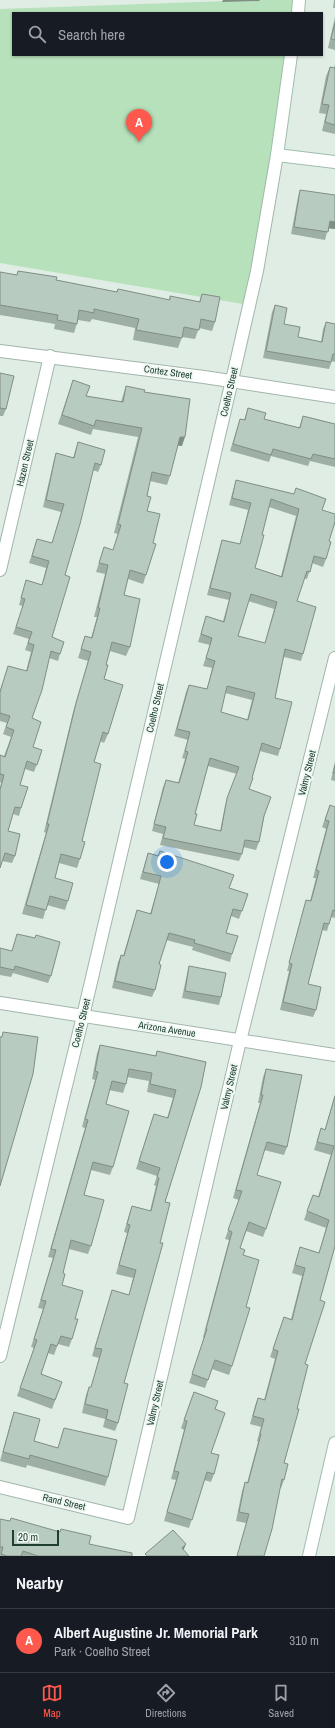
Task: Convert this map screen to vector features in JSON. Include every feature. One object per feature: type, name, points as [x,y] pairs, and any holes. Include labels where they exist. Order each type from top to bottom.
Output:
[{"type":"street","points":[[298,12],[300,0]]},
{"type":"street","name":"Coelho Street","points":[[0,1356],[83,1016],[257,271],[291,56]]},
{"type":"street","points":[[276,154],[335,162]]},
{"type":"street","name":"Cortez Street","points":[[0,351],[50,356],[335,397]]},
{"type":"street","name":"Hazen Street","points":[[0,570],[50,356]]},
{"type":"street","name":"Valmy Street","points":[[128,1518],[240,1041],[335,658]]},
{"type":"street","name":"Arizona Avenue","points":[[0,1003],[335,1056]]},
{"type":"street","points":[[309,1556],[335,1443]]},
{"type":"street","name":"Rand Street","points":[[0,1487],[128,1518]]},
{"type":"green space","points":[[256,0],[299,0],[298,12],[12,12],[12,56],[291,56],[249,305],[0,263],[0,9]]},
{"type":"building","points":[[335,23],[335,40],[331,39]]},
{"type":"building","points":[[330,67],[335,68],[335,125],[325,122],[329,105],[322,104]]},
{"type":"building","points":[[300,190],[335,195],[335,222],[330,221],[328,232],[294,227]]},
{"type":"building","points":[[18,271],[57,277],[56,280],[117,292],[118,289],[170,300],[170,296],[200,302],[202,294],[220,297],[215,322],[201,319],[199,330],[184,327],[182,338],[136,330],[139,319],[94,309],[94,313],[79,310],[77,324],[57,320],[58,315],[0,305],[0,272],[17,275]]},
{"type":"building","points":[[275,305],[287,308],[284,324],[300,327],[298,337],[322,342],[326,322],[335,324],[335,354],[333,354],[331,362],[266,351]]},
{"type":"building","points":[[0,373],[14,376],[6,409],[0,408]]},
{"type":"building","points":[[73,380],[90,386],[86,396],[123,402],[126,386],[145,390],[144,392],[190,399],[185,437],[180,437],[170,476],[152,472],[147,496],[151,497],[147,511],[160,514],[153,543],[156,544],[146,575],[130,570],[124,595],[140,599],[130,647],[112,642],[106,665],[108,665],[104,679],[123,685],[108,734],[103,732],[94,762],[101,764],[82,841],[85,842],[80,859],[61,854],[55,878],[73,883],[68,901],[50,896],[46,910],[26,905],[49,824],[47,824],[76,703],[91,652],[81,649],[85,636],[92,638],[100,608],[98,608],[108,565],[99,563],[104,547],[113,550],[121,525],[118,524],[142,428],[96,420],[94,426],[62,415]]},
{"type":"building","points":[[248,408],[266,413],[264,419],[300,428],[303,416],[335,424],[335,459],[313,454],[311,459],[273,449],[271,455],[233,444],[240,419],[245,420]]},
{"type":"building","points":[[78,442],[105,450],[101,465],[95,463],[80,524],[65,575],[70,577],[52,637],[64,642],[60,654],[51,651],[42,690],[32,718],[41,722],[33,747],[42,750],[37,765],[27,761],[20,785],[28,787],[21,808],[15,807],[8,831],[20,834],[15,856],[5,853],[0,868],[0,790],[4,775],[0,774],[0,755],[5,757],[14,730],[6,727],[10,716],[0,713],[0,692],[8,666],[27,671],[34,645],[28,643],[32,632],[16,627],[25,599],[21,598],[26,580],[42,585],[49,561],[32,556],[37,539],[52,543],[64,504],[46,500],[56,453],[74,458]]},
{"type":"building","points":[[236,480],[294,494],[296,488],[326,499],[322,510],[335,514],[335,522],[329,541],[331,542],[326,559],[314,556],[310,572],[307,571],[297,601],[316,607],[303,654],[285,649],[275,698],[292,702],[280,749],[262,743],[249,789],[271,797],[264,816],[259,842],[245,840],[242,854],[163,838],[166,827],[154,824],[166,780],[179,783],[188,752],[185,751],[190,732],[177,729],[189,685],[207,689],[215,661],[206,658],[212,638],[201,634],[206,616],[224,622],[231,593],[210,588],[222,540],[240,544],[251,503],[232,498]],"holes":[[[271,499],[299,509],[282,577],[255,568],[264,535],[262,535]],[[251,594],[277,602],[265,643],[238,636]],[[227,686],[255,693],[248,720],[221,712]],[[210,758],[239,767],[227,798],[221,831],[194,825],[197,814],[195,814]]]},
{"type":"building","points":[[330,805],[335,807],[335,911],[333,910],[329,924],[324,923],[308,984],[321,987],[316,1010],[283,1002],[292,964],[289,963],[306,900],[311,901],[319,871],[316,870],[329,821],[325,820]]},
{"type":"building","points":[[160,851],[234,875],[229,888],[248,894],[242,911],[233,909],[226,933],[238,936],[232,954],[194,943],[195,940],[169,933],[159,964],[161,965],[155,990],[115,981],[121,955],[124,956],[137,910],[151,914],[161,876],[143,872],[148,853],[158,856]]},
{"type":"building","points":[[17,934],[35,938],[36,935],[60,942],[51,976],[15,966],[14,970],[0,967],[0,948],[12,951]]},
{"type":"building","points":[[189,966],[226,973],[221,997],[185,991]]},
{"type":"building","points":[[3,1032],[38,1037],[33,1074],[0,1186],[0,1037],[2,1037]]},
{"type":"building","points":[[100,1045],[156,1056],[157,1051],[206,1062],[201,1087],[165,1202],[170,1203],[160,1243],[163,1243],[124,1383],[128,1384],[118,1423],[106,1419],[108,1410],[85,1404],[102,1349],[95,1348],[112,1290],[129,1295],[136,1270],[119,1265],[130,1225],[127,1224],[132,1206],[151,1211],[159,1178],[157,1177],[160,1168],[139,1161],[154,1114],[168,1118],[176,1090],[150,1084],[152,1073],[129,1069],[126,1084],[112,1081],[106,1104],[129,1111],[113,1167],[93,1162],[84,1195],[104,1200],[91,1246],[71,1240],[63,1273],[65,1274],[62,1285],[83,1291],[75,1319],[78,1319],[72,1339],[61,1336],[57,1346],[51,1344],[41,1374],[62,1382],[55,1400],[20,1388],[37,1340],[34,1339],[46,1301],[41,1300],[56,1250],[51,1249],[88,1120],[85,1119],[98,1072],[95,1071]]},
{"type":"building","points":[[266,1069],[302,1075],[287,1147],[267,1142],[257,1175],[281,1182],[266,1229],[249,1222],[240,1248],[245,1250],[243,1255],[259,1260],[246,1307],[250,1308],[232,1366],[215,1360],[208,1380],[192,1374],[207,1329],[232,1232],[228,1230],[242,1191],[236,1190],[263,1095],[261,1095]]},
{"type":"building","points":[[335,1096],[335,1246],[320,1300],[325,1302],[305,1364],[308,1365],[297,1409],[299,1409],[284,1463],[288,1464],[284,1480],[282,1479],[272,1529],[264,1556],[237,1556],[249,1514],[239,1512],[245,1482],[248,1483],[264,1419],[253,1416],[258,1398],[265,1400],[278,1351],[273,1349],[284,1317],[292,1320],[305,1268],[295,1265],[300,1247],[319,1253],[329,1220],[307,1211],[313,1195],[319,1197],[334,1146],[317,1142],[321,1128],[325,1130]]},
{"type":"building","points":[[194,1392],[218,1401],[215,1409],[225,1413],[211,1453],[219,1455],[214,1474],[207,1472],[192,1520],[167,1512],[179,1472],[174,1471],[187,1421],[184,1420]]},
{"type":"building","points":[[14,1412],[40,1419],[34,1441],[58,1448],[64,1428],[117,1440],[108,1477],[30,1455],[29,1459],[3,1452]]},
{"type":"building","points":[[11,1518],[60,1532],[61,1529],[91,1536],[89,1544],[132,1553],[132,1556],[38,1556],[23,1551],[21,1556],[7,1556],[1,1554],[3,1547],[0,1547],[0,1519],[10,1521]]},
{"type":"building","points":[[173,1530],[186,1544],[182,1548],[189,1556],[147,1556],[145,1554]]},
{"type":"place","name":"Albert Augustine Jr. Memorial Park","points":[[139,142]]}]
